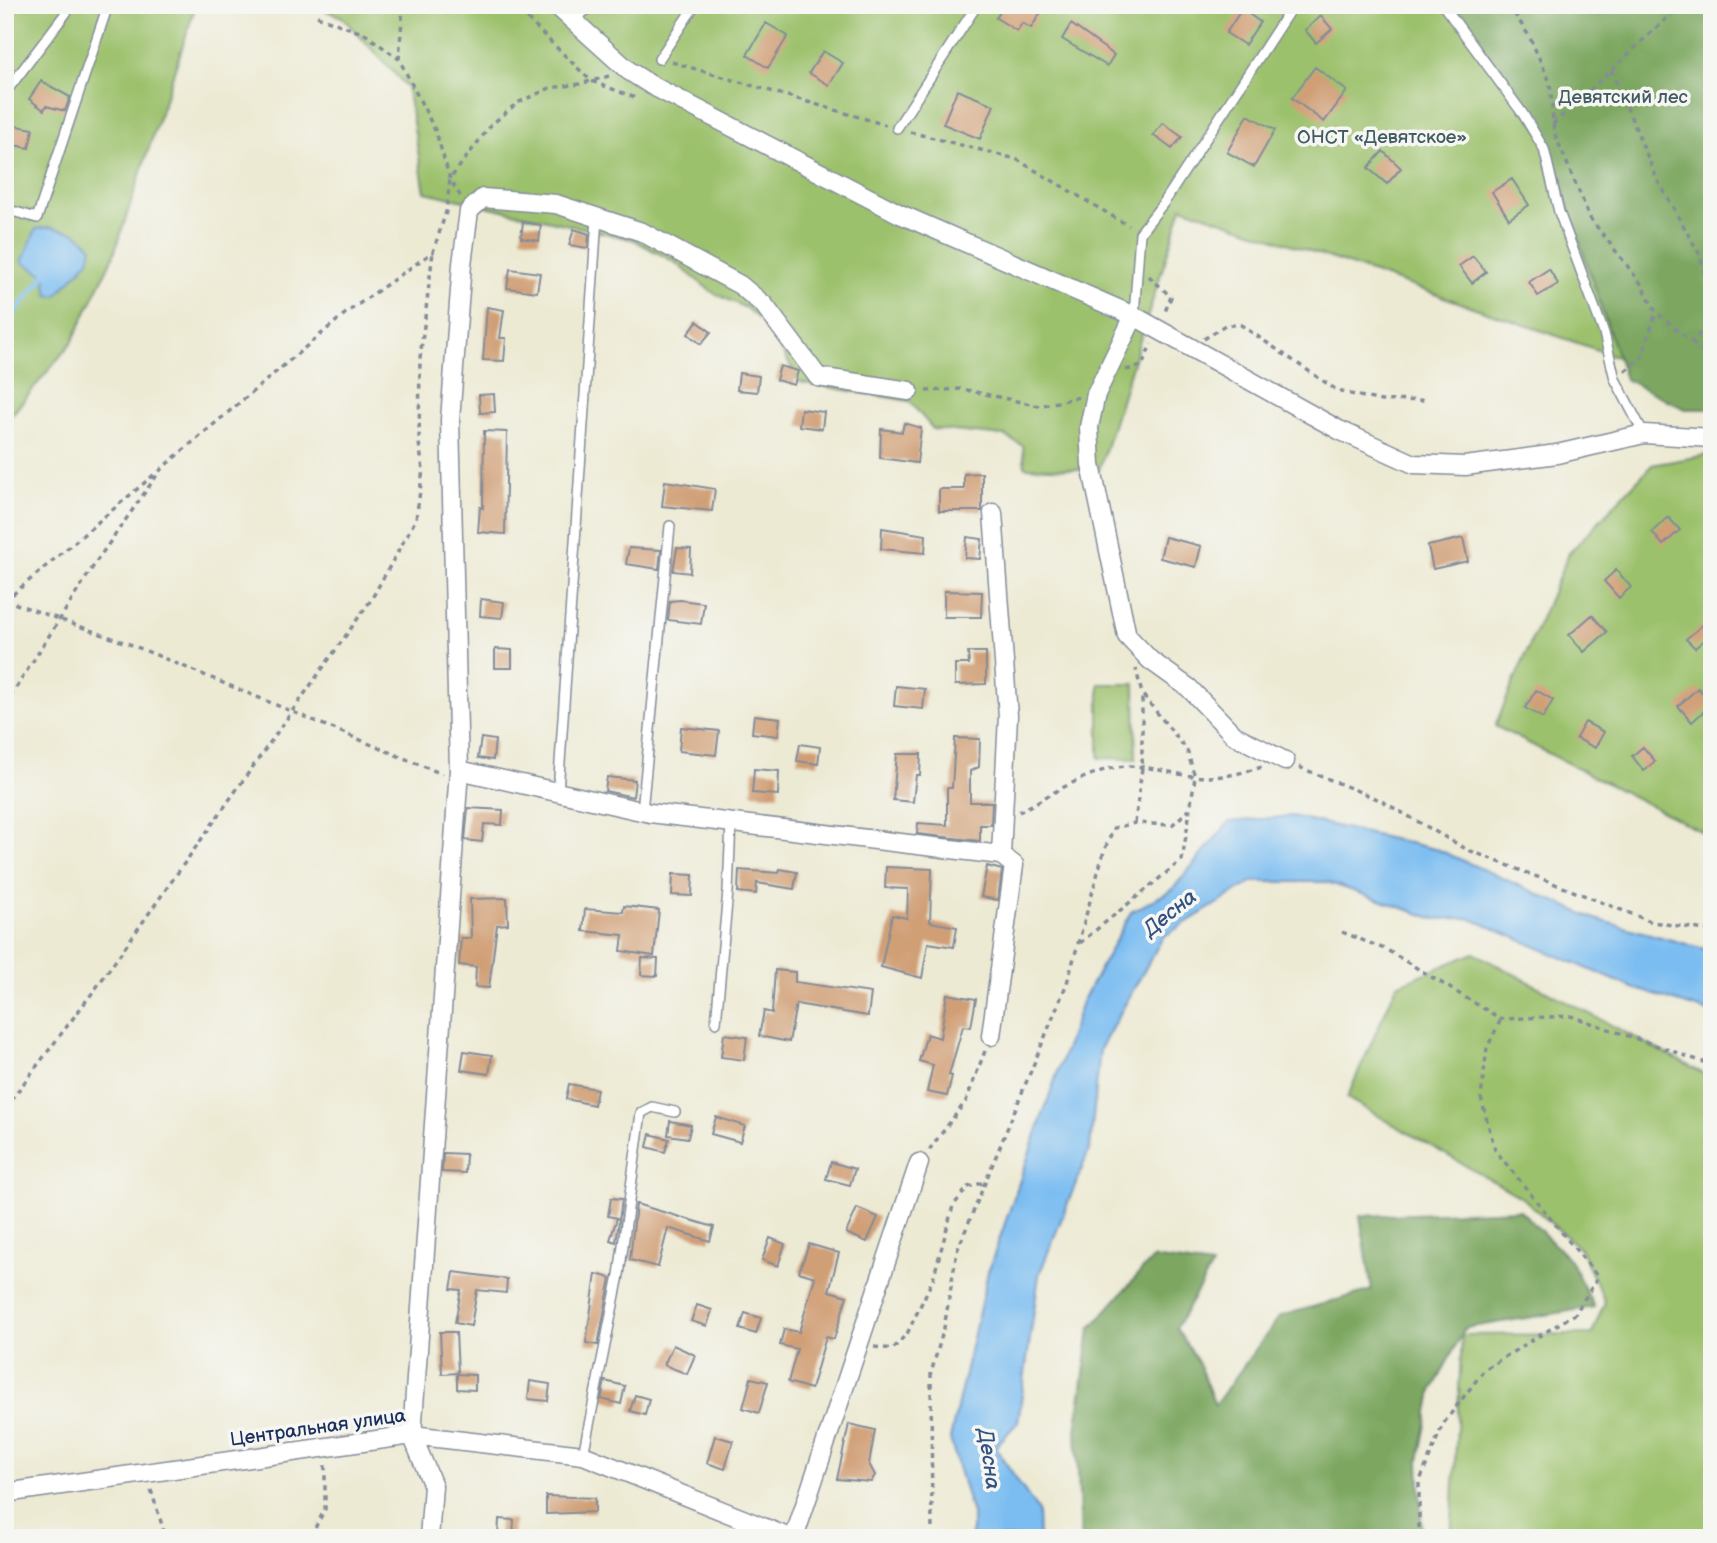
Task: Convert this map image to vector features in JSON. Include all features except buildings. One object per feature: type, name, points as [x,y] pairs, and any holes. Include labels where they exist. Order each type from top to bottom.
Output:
[{"type":"street","points":[[556,5],[629,71],[900,214],[1134,316],[1195,347],[1257,386],[1339,430],[1414,464],[1465,466],[1557,454],[1644,434],[1712,438]]},
{"type":"street","points":[[429,1538],[433,1486],[412,1435],[458,779],[450,420],[462,264],[469,211],[483,198],[556,204],[642,232],[740,285],[764,305],[818,377],[909,391]]},
{"type":"street","points":[[1134,316],[1096,394],[1089,427],[1091,465],[1127,636],[1150,660],[1189,688],[1234,735],[1285,761]]},
{"type":"street","points":[[993,513],[1008,716],[1001,855]]},
{"type":"street","points":[[458,779],[558,792],[642,811],[1001,855],[1014,864],[991,1036]]},
{"type":"street","points":[[792,1538],[919,1163]]},
{"type":"street","name":"Центральная улица","points":[[5,1493],[412,1435],[583,1455],[792,1538]]},
{"type":"lane","points":[[5,93],[72,5]]},
{"type":"lane","points":[[5,209],[37,218],[108,5]]},
{"type":"lane","points":[[571,20],[595,5]]},
{"type":"lane","points":[[659,59],[695,5]]},
{"type":"lane","points":[[897,128],[977,5]]},
{"type":"lane","points":[[1134,316],[1140,233],[1293,5]]},
{"type":"lane","points":[[1443,5],[1544,149],[1559,212],[1604,333],[1615,379],[1644,434]]},
{"type":"lane","points":[[558,792],[597,217]]},
{"type":"lane","points":[[642,811],[670,526]]},
{"type":"lane","points":[[716,1023],[729,891],[731,822]]},
{"type":"lane","points":[[583,1455],[619,1275],[641,1113],[652,1107],[675,1112]]},
{"type":"path","points":[[399,59],[403,5]]},
{"type":"path","points":[[1509,5],[1529,36],[1550,82],[1553,124],[1590,218],[1640,282],[1656,312],[1712,362]]},
{"type":"path","points":[[1553,124],[1681,5]]},
{"type":"path","points":[[5,1108],[96,988],[371,600],[416,519],[423,470],[419,443],[420,358],[433,252],[446,212],[450,179],[436,132],[399,59],[365,34],[317,16]]},
{"type":"path","points":[[659,59],[839,108],[897,128],[1016,159],[1140,233]]},
{"type":"path","points":[[1611,70],[1657,180],[1700,255],[1712,307]]},
{"type":"path","points":[[450,179],[491,125],[517,103],[550,88],[580,84],[629,71]]},
{"type":"path","points":[[5,600],[346,313],[433,252]]},
{"type":"path","points":[[1615,379],[1642,358],[1656,312]]},
{"type":"path","points":[[1692,342],[1712,322]]},
{"type":"path","points":[[1195,347],[1211,332],[1225,325],[1241,325],[1338,391],[1381,401],[1425,400]]},
{"type":"path","points":[[909,391],[962,390],[1039,405],[1096,394]]},
{"type":"path","points":[[5,705],[162,468]]},
{"type":"path","points":[[5,600],[132,645],[458,779]]},
{"type":"path","points":[[1127,636],[1142,694],[1142,768],[1135,823]]},
{"type":"path","points":[[1079,944],[1182,860],[1195,777],[1187,750],[1142,694]]},
{"type":"path","points":[[1002,822],[1059,790],[1099,773],[1127,766],[1195,777],[1230,776],[1285,761],[1380,800],[1466,849],[1652,922],[1712,931]]},
{"type":"path","points":[[932,1538],[931,1373],[944,1328],[957,1251],[1068,983],[1104,851],[1114,828],[1135,823],[1172,825],[1190,809]]},
{"type":"path","points":[[1342,932],[1387,950],[1501,1019],[1571,1016],[1712,1066]]},
{"type":"path","points":[[1419,1538],[1419,1483],[1443,1424],[1485,1369],[1575,1314],[1598,1277],[1495,1150],[1481,1098],[1487,1048],[1501,1019]]},
{"type":"path","points":[[919,1163],[966,1101],[991,1036]]},
{"type":"path","points":[[858,1346],[893,1349],[908,1332],[933,1279],[953,1206],[968,1187],[986,1182]]},
{"type":"path","points":[[315,1538],[316,1526],[325,1509],[326,1447]]},
{"type":"path","points":[[146,1473],[166,1538]]},
{"type":"green space","points":[[5,5],[196,5],[113,257],[72,342],[5,423]]},
{"type":"green space","name":"ОНСТ «Девятское»","points":[[312,5],[1452,5],[1547,141],[1618,357],[1182,207],[1099,470],[1025,467],[1023,446],[1005,436],[933,429],[909,401],[800,382],[773,336],[746,308],[712,292],[673,261],[634,240],[425,192],[407,87],[342,17]]},
{"type":"green space","name":"Девятский лес","points":[[1452,5],[1712,5],[1712,409],[1685,409],[1625,379],[1547,141]]},
{"type":"green space","points":[[1712,454],[1712,837],[1495,726],[1569,553],[1652,465]]},
{"type":"green space","points":[[1099,684],[1135,684],[1136,759],[1099,758]]},
{"type":"green space","points":[[1474,953],[1712,1078],[1712,1538],[1451,1538],[1462,1335],[1592,1334],[1605,1302],[1581,1250],[1524,1199],[1347,1098],[1397,985]]},
{"type":"green space","points":[[1520,1210],[1570,1260],[1594,1307],[1465,1328],[1432,1391],[1419,1461],[1422,1538],[1081,1538],[1076,1431],[1090,1329],[1153,1258],[1212,1266],[1176,1328],[1198,1362],[1215,1405],[1280,1316],[1372,1290],[1360,1216]]},
{"type":"water","points":[[49,227],[76,233],[92,247],[89,260],[56,296],[48,295],[45,275],[22,262],[36,229]]},
{"type":"water","name":"Десна","points":[[1292,816],[1439,850],[1595,919],[1712,951],[1712,1013],[1633,988],[1469,918],[1435,919],[1327,882],[1252,882],[1163,937],[1100,1049],[1090,1148],[1039,1275],[1018,1422],[995,1447],[1038,1511],[1039,1538],[972,1538],[972,1514],[950,1439],[988,1272],[1082,1002],[1131,912],[1172,890],[1229,822]]},
{"type":"waterway","points":[[5,325],[45,275]]}]
